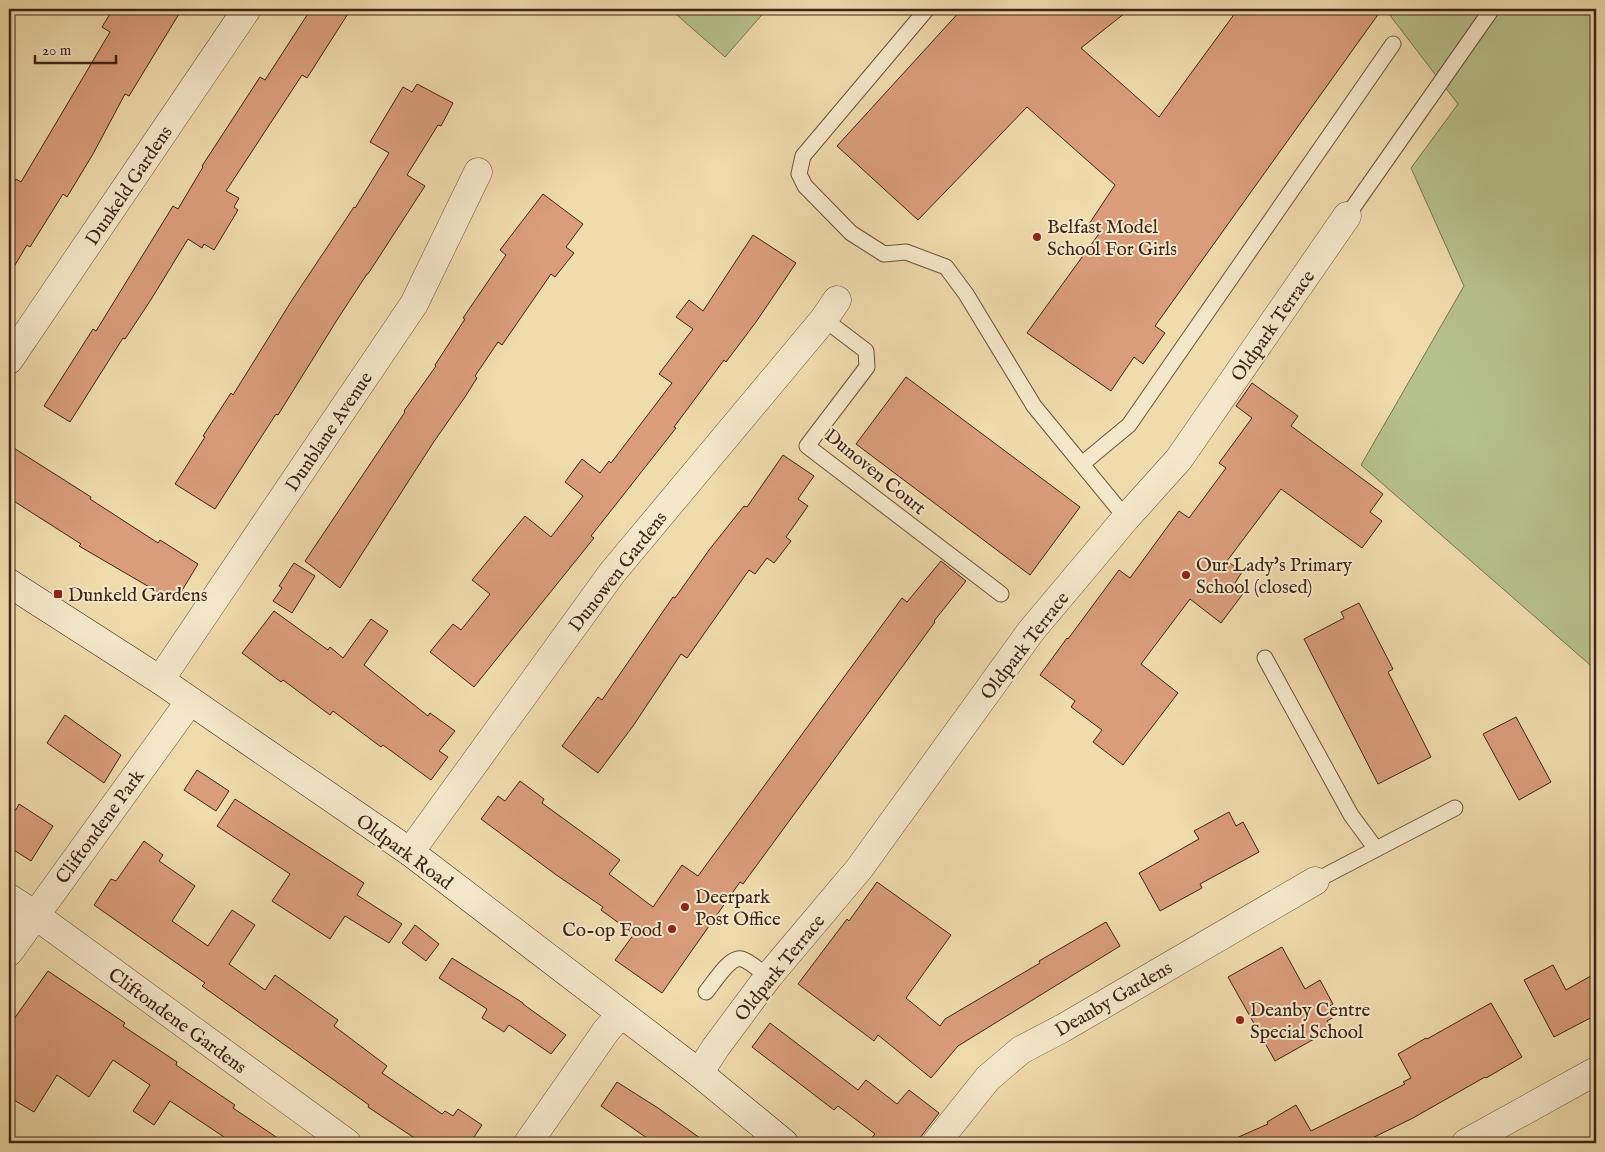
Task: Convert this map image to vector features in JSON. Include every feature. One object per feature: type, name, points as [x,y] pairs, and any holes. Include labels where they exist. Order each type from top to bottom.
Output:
[{"type":"street","name":"Dunkeld Gardens","points":[[9,360],[247,9]]},
{"type":"street","name":"Dunblane Avenue","points":[[160,680],[414,304],[478,172]]},
{"type":"street","name":"Oldpark Terrace","points":[[700,1073],[768,977],[859,869],[1031,630],[1179,459],[1347,216]]},
{"type":"street","name":"Dunowen Gardens","points":[[410,852],[612,573],[831,310]]},
{"type":"street","name":"Oldpark Road","points":[[9,583],[160,680],[410,852],[700,1073],[784,1143]]},
{"type":"street","name":"Cliftondene Park","points":[[9,952],[190,701]]},
{"type":"street","name":"Deanby Gardens","points":[[936,1143],[988,1078],[1021,1050],[1315,881]]},
{"type":"street","name":"Cliftondene Gardens","points":[[9,898],[347,1143]]},
{"type":"street","points":[[528,1143],[606,1031],[621,1014]]},
{"type":"street","points":[[1466,1143],[1596,1071]]},
{"type":"lane","points":[[927,9],[803,156],[799,174],[805,186],[851,233],[884,254],[906,252],[946,267],[966,294],[1034,406],[1126,518]]},
{"type":"lane","points":[[1347,216],[1492,9]]},
{"type":"lane","points":[[1082,464],[1129,426],[1393,44]]},
{"type":"lane","name":"Dunoven Court","points":[[831,310],[866,350],[867,367],[807,446],[1001,594]]},
{"type":"lane","points":[[1265,658],[1351,815],[1376,849]]},
{"type":"lane","points":[[1315,881],[1455,808]]},
{"type":"lane","points":[[706,992],[730,961],[736,958],[743,960],[768,977]]},
{"type":"green space","points":[[670,9],[767,9],[725,57]]},
{"type":"green space","points":[[1385,9],[1596,9],[1596,672],[1361,465],[1464,286],[1411,168],[1458,104]]},
{"type":"building","points":[[113,9],[182,9],[129,96],[125,94],[93,154],[67,197],[63,194],[30,247],[27,245],[9,275],[9,190],[16,179],[21,182],[110,32],[102,27]]},
{"type":"building","points":[[311,9],[351,9],[307,78],[302,75],[226,191],[239,198],[234,207],[238,210],[214,250],[204,244],[202,248],[188,239],[152,298],[125,339],[123,338],[70,422],[44,406],[93,329],[96,331],[173,206],[178,209],[202,166],[260,77],[265,80]]},
{"type":"building","points":[[962,9],[1130,9],[1081,48],[1159,117],[1238,9],[1382,9],[1155,326],[1165,333],[1143,364],[1134,357],[1111,391],[1027,333],[1101,231],[1089,224],[1115,185],[1027,107],[918,220],[837,146]]},
{"type":"building","points":[[417,84],[453,103],[441,126],[438,125],[407,175],[425,186],[337,320],[278,415],[276,414],[215,509],[175,484],[205,437],[203,436],[231,393],[233,395],[292,300],[355,208],[389,153],[370,142],[403,87],[412,92]]},
{"type":"building","points":[[543,194],[583,224],[566,247],[574,253],[555,277],[551,274],[502,345],[498,342],[475,376],[477,378],[465,397],[433,443],[340,588],[305,561],[436,366],[465,319],[463,318],[506,255],[500,250]]},
{"type":"building","points":[[753,235],[796,263],[726,362],[724,360],[674,427],[676,428],[591,536],[594,538],[474,687],[430,652],[453,624],[461,630],[490,594],[472,580],[525,516],[551,537],[583,496],[565,482],[582,459],[600,473],[609,461],[611,463],[672,383],[659,374],[693,329],[676,317],[689,300],[703,311]]},
{"type":"building","points":[[906,377],[1080,507],[1030,575],[856,444]]},
{"type":"building","name":"Our Lady's Primary School (closed)","points":[[1252,383],[1298,416],[1291,426],[1383,494],[1370,512],[1382,521],[1362,548],[1281,489],[1227,561],[1242,572],[1235,583],[1245,591],[1221,623],[1190,599],[1141,664],[1178,693],[1123,765],[1093,742],[1102,730],[1071,707],[1075,701],[1040,675],[1119,570],[1130,578],[1179,511],[1189,518],[1226,468],[1219,463],[1252,418],[1236,406]]},
{"type":"building","points":[[9,445],[91,497],[90,499],[158,543],[160,540],[198,564],[175,602],[79,546],[81,544],[9,498]]},
{"type":"building","points":[[783,455],[814,476],[798,499],[808,506],[786,537],[791,541],[774,563],[767,558],[755,574],[749,570],[687,658],[681,654],[633,726],[598,773],[562,746],[598,697],[602,700],[673,597],[675,598],[709,550],[744,506],[747,507]]},
{"type":"building","points":[[941,561],[966,581],[934,621],[743,884],[740,882],[662,993],[615,960],[634,934],[601,910],[603,907],[481,819],[498,796],[505,801],[520,781],[544,799],[542,803],[620,860],[609,874],[653,907],[682,865],[698,876],[902,598],[907,602]]},
{"type":"building","points":[[294,563],[315,576],[292,613],[273,601],[282,588],[279,586]]},
{"type":"building","points":[[1359,603],[1393,669],[1388,672],[1431,757],[1378,784],[1304,639],[1344,618],[1341,612]]},
{"type":"building","points":[[274,611],[328,650],[330,647],[343,658],[371,619],[388,631],[364,665],[428,716],[430,713],[455,731],[439,751],[448,757],[431,780],[383,745],[381,747],[333,711],[330,715],[283,680],[281,682],[242,653]]},
{"type":"building","points":[[65,715],[121,755],[104,783],[47,743]]},
{"type":"building","points":[[1516,717],[1551,782],[1519,800],[1483,734]]},
{"type":"building","points":[[197,770],[229,791],[216,811],[184,790]]},
{"type":"building","points":[[235,799],[364,883],[357,895],[402,924],[389,943],[345,916],[330,939],[272,901],[290,874],[217,826]]},
{"type":"building","points":[[19,804],[53,826],[31,861],[9,847],[9,805],[16,810]]},
{"type":"building","points":[[1229,812],[1236,826],[1243,822],[1259,852],[1200,884],[1202,888],[1160,911],[1139,873],[1199,839],[1194,831]]},
{"type":"building","points":[[144,841],[163,855],[159,861],[195,886],[172,921],[208,946],[232,910],[255,925],[229,964],[265,990],[275,975],[338,1020],[334,1026],[387,1066],[382,1073],[442,1114],[445,1111],[453,1116],[458,1109],[482,1125],[470,1143],[422,1143],[368,1107],[369,1105],[202,986],[205,983],[94,905],[111,879],[116,881]]},
{"type":"building","points":[[877,882],[951,935],[906,998],[940,1026],[945,1019],[1106,922],[1120,946],[958,1046],[931,1078],[878,1035],[874,1041],[798,984],[847,919],[849,921]]},
{"type":"building","points":[[415,925],[439,944],[426,961],[402,943]]},
{"type":"building","points":[[1282,947],[1305,989],[1320,980],[1333,1004],[1328,1007],[1334,1017],[1327,1021],[1332,1029],[1275,1061],[1228,977]]},
{"type":"building","points":[[452,958],[523,1003],[566,1035],[551,1054],[509,1025],[504,1032],[482,1018],[487,1009],[439,978]]},
{"type":"building","points":[[1553,965],[1566,990],[1596,973],[1596,1015],[1554,1037],[1524,980]]},
{"type":"building","points":[[48,971],[125,1023],[123,1026],[177,1062],[176,1065],[235,1105],[233,1108],[285,1143],[233,1143],[170,1101],[154,1125],[133,1111],[150,1085],[113,1060],[89,1097],[57,1075],[34,1112],[9,1097],[9,1026]]},
{"type":"building","points":[[1491,1003],[1522,1057],[1413,1118],[1362,1143],[1225,1143],[1268,1124],[1267,1122],[1296,1105],[1311,1131],[1405,1084],[1403,1082],[1411,1078],[1398,1054]]},
{"type":"building","points":[[770,1023],[858,1090],[866,1080],[897,1104],[909,1090],[939,1113],[916,1143],[867,1143],[875,1134],[838,1106],[834,1110],[752,1047]]},
{"type":"building","points":[[617,1082],[707,1143],[654,1143],[601,1106]]},
{"type":"place","name":"Belfast Model School For Girls","points":[[1037,237]]},
{"type":"place","name":"Our Lady's Primary School (closed)","points":[[1186,575]]},
{"type":"place","name":"Dunkeld Gardens","points":[[58,594]]},
{"type":"place","name":"Deerpark Post Office","points":[[685,907]]},
{"type":"place","name":"Co-op Food","points":[[672,929]]},
{"type":"place","name":"Deanby Centre Special School","points":[[1240,1020]]}]
